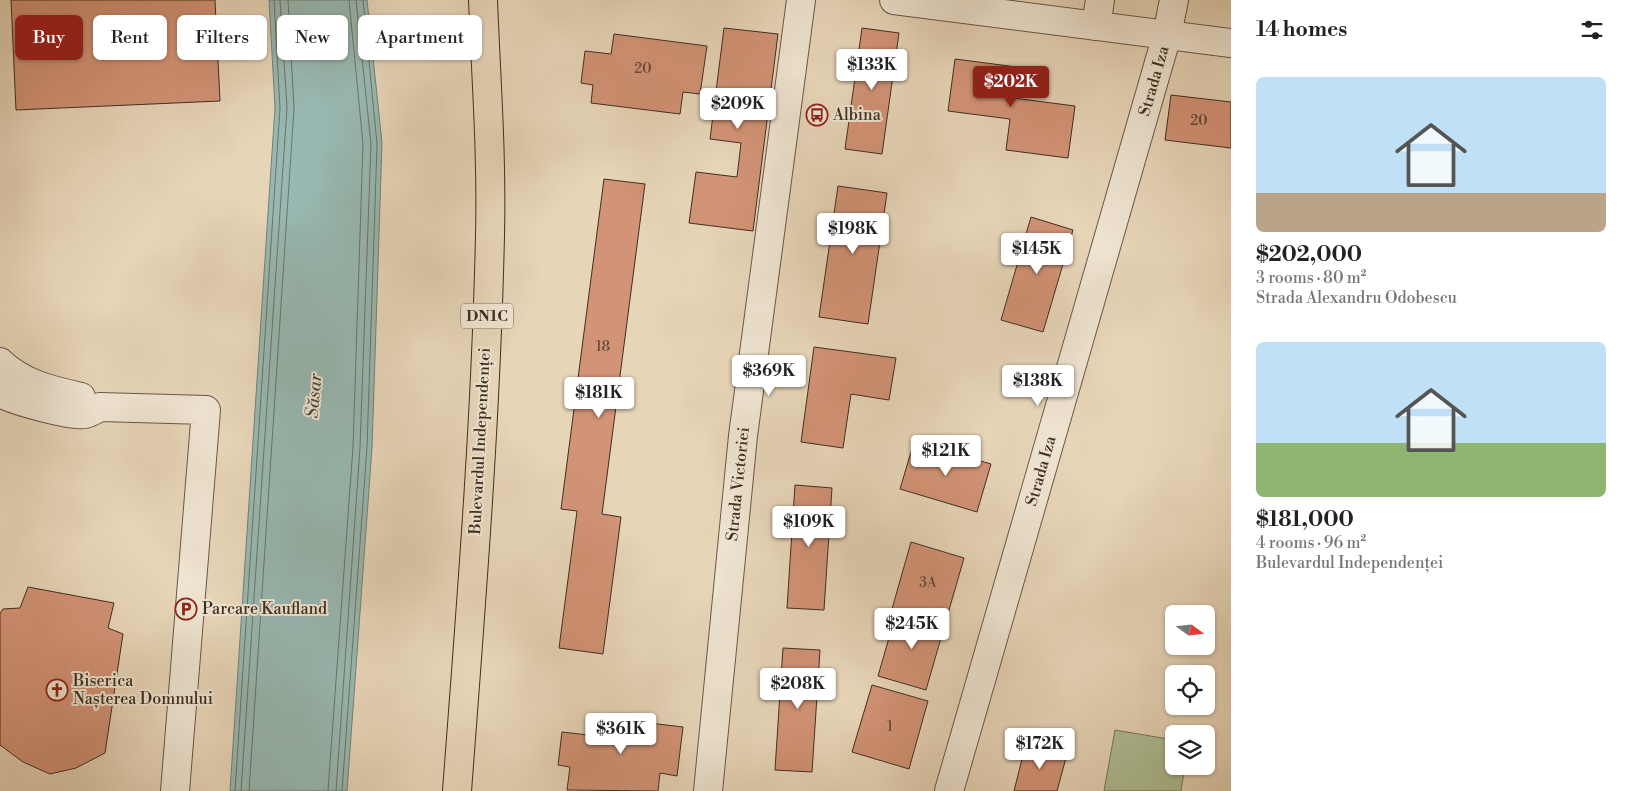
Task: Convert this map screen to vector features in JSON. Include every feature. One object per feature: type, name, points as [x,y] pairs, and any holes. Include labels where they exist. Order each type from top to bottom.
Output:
[{"type":"main road","name":"Bulevardul Independenței","points":[[457,791],[469,631],[490,234],[489,126],[483,0]]},
{"type":"street","name":"Strada Victoriei","points":[[708,791],[742,436],[801,0]]},
{"type":"street","points":[[894,0],[1098,13],[1167,35],[1231,43]]},
{"type":"street","name":"Strada Iza","points":[[949,791],[1167,35],[1174,0]]},
{"type":"street","points":[[0,362],[25,381],[48,390],[87,398],[100,407]]},
{"type":"street","points":[[0,393],[10,399],[36,406],[85,414],[100,407],[206,410],[175,790]]},
{"type":"green space","points":[[1115,730],[1165,738],[1165,775],[1184,775],[1181,791],[1104,791]]},
{"type":"water","name":"Săsar","points":[[269,0],[367,0],[369,15],[358,15],[358,60],[373,60],[382,143],[372,448],[347,791],[230,791],[275,107]]},
{"type":"building","points":[[11,0],[215,0],[216,15],[177,15],[177,60],[218,60],[220,101],[16,110]]},
{"type":"building","points":[[724,28],[778,34],[753,231],[689,223],[696,172],[737,177],[741,143],[710,139]]},
{"type":"building","points":[[862,28],[899,33],[882,154],[845,149]]},
{"type":"building","points":[[614,34],[707,46],[700,94],[683,92],[680,114],[591,103],[593,85],[581,83],[585,51],[611,54]]},
{"type":"building","points":[[955,59],[1017,67],[1013,98],[1075,106],[1068,158],[1006,150],[1010,119],[948,111]]},
{"type":"building","points":[[1171,95],[1231,102],[1231,148],[1165,140]]},
{"type":"building","points":[[604,179],[645,184],[602,514],[621,517],[603,654],[559,648],[577,511],[561,509]]},
{"type":"building","points":[[838,186],[887,193],[868,324],[819,317]]},
{"type":"building","points":[[1031,217],[1073,230],[1043,332],[1001,320]]},
{"type":"building","points":[[814,347],[896,358],[889,400],[851,394],[843,448],[801,442]]},
{"type":"building","points":[[914,442],[991,464],[977,512],[900,489]]},
{"type":"building","points":[[795,485],[832,488],[824,610],[787,608]]},
{"type":"building","points":[[911,542],[964,558],[945,624],[892,609]]},
{"type":"building","name":"Biserica Nașterea Domnului","points":[[28,587],[114,603],[108,628],[123,634],[105,753],[76,768],[50,774],[23,762],[0,745],[0,613],[3,609],[20,608]]},
{"type":"building","points":[[897,610],[945,624],[926,690],[878,676]]},
{"type":"building","points":[[783,648],[820,650],[812,772],[775,770]]},
{"type":"building","points":[[872,685],[928,701],[909,769],[852,752]]},
{"type":"building","points":[[590,716],[683,727],[677,776],[660,773],[658,791],[567,790],[570,767],[558,765],[562,732],[588,735]]},
{"type":"building","points":[[1026,743],[1067,754],[1057,791],[1014,791]]},
{"type":"place","name":"Albina","points":[[817,115]]},
{"type":"place","name":"Parcare Kaufland","points":[[186,609]]},
{"type":"place","name":"Biserica Nașterea Domnului","points":[[57,690]]}]
